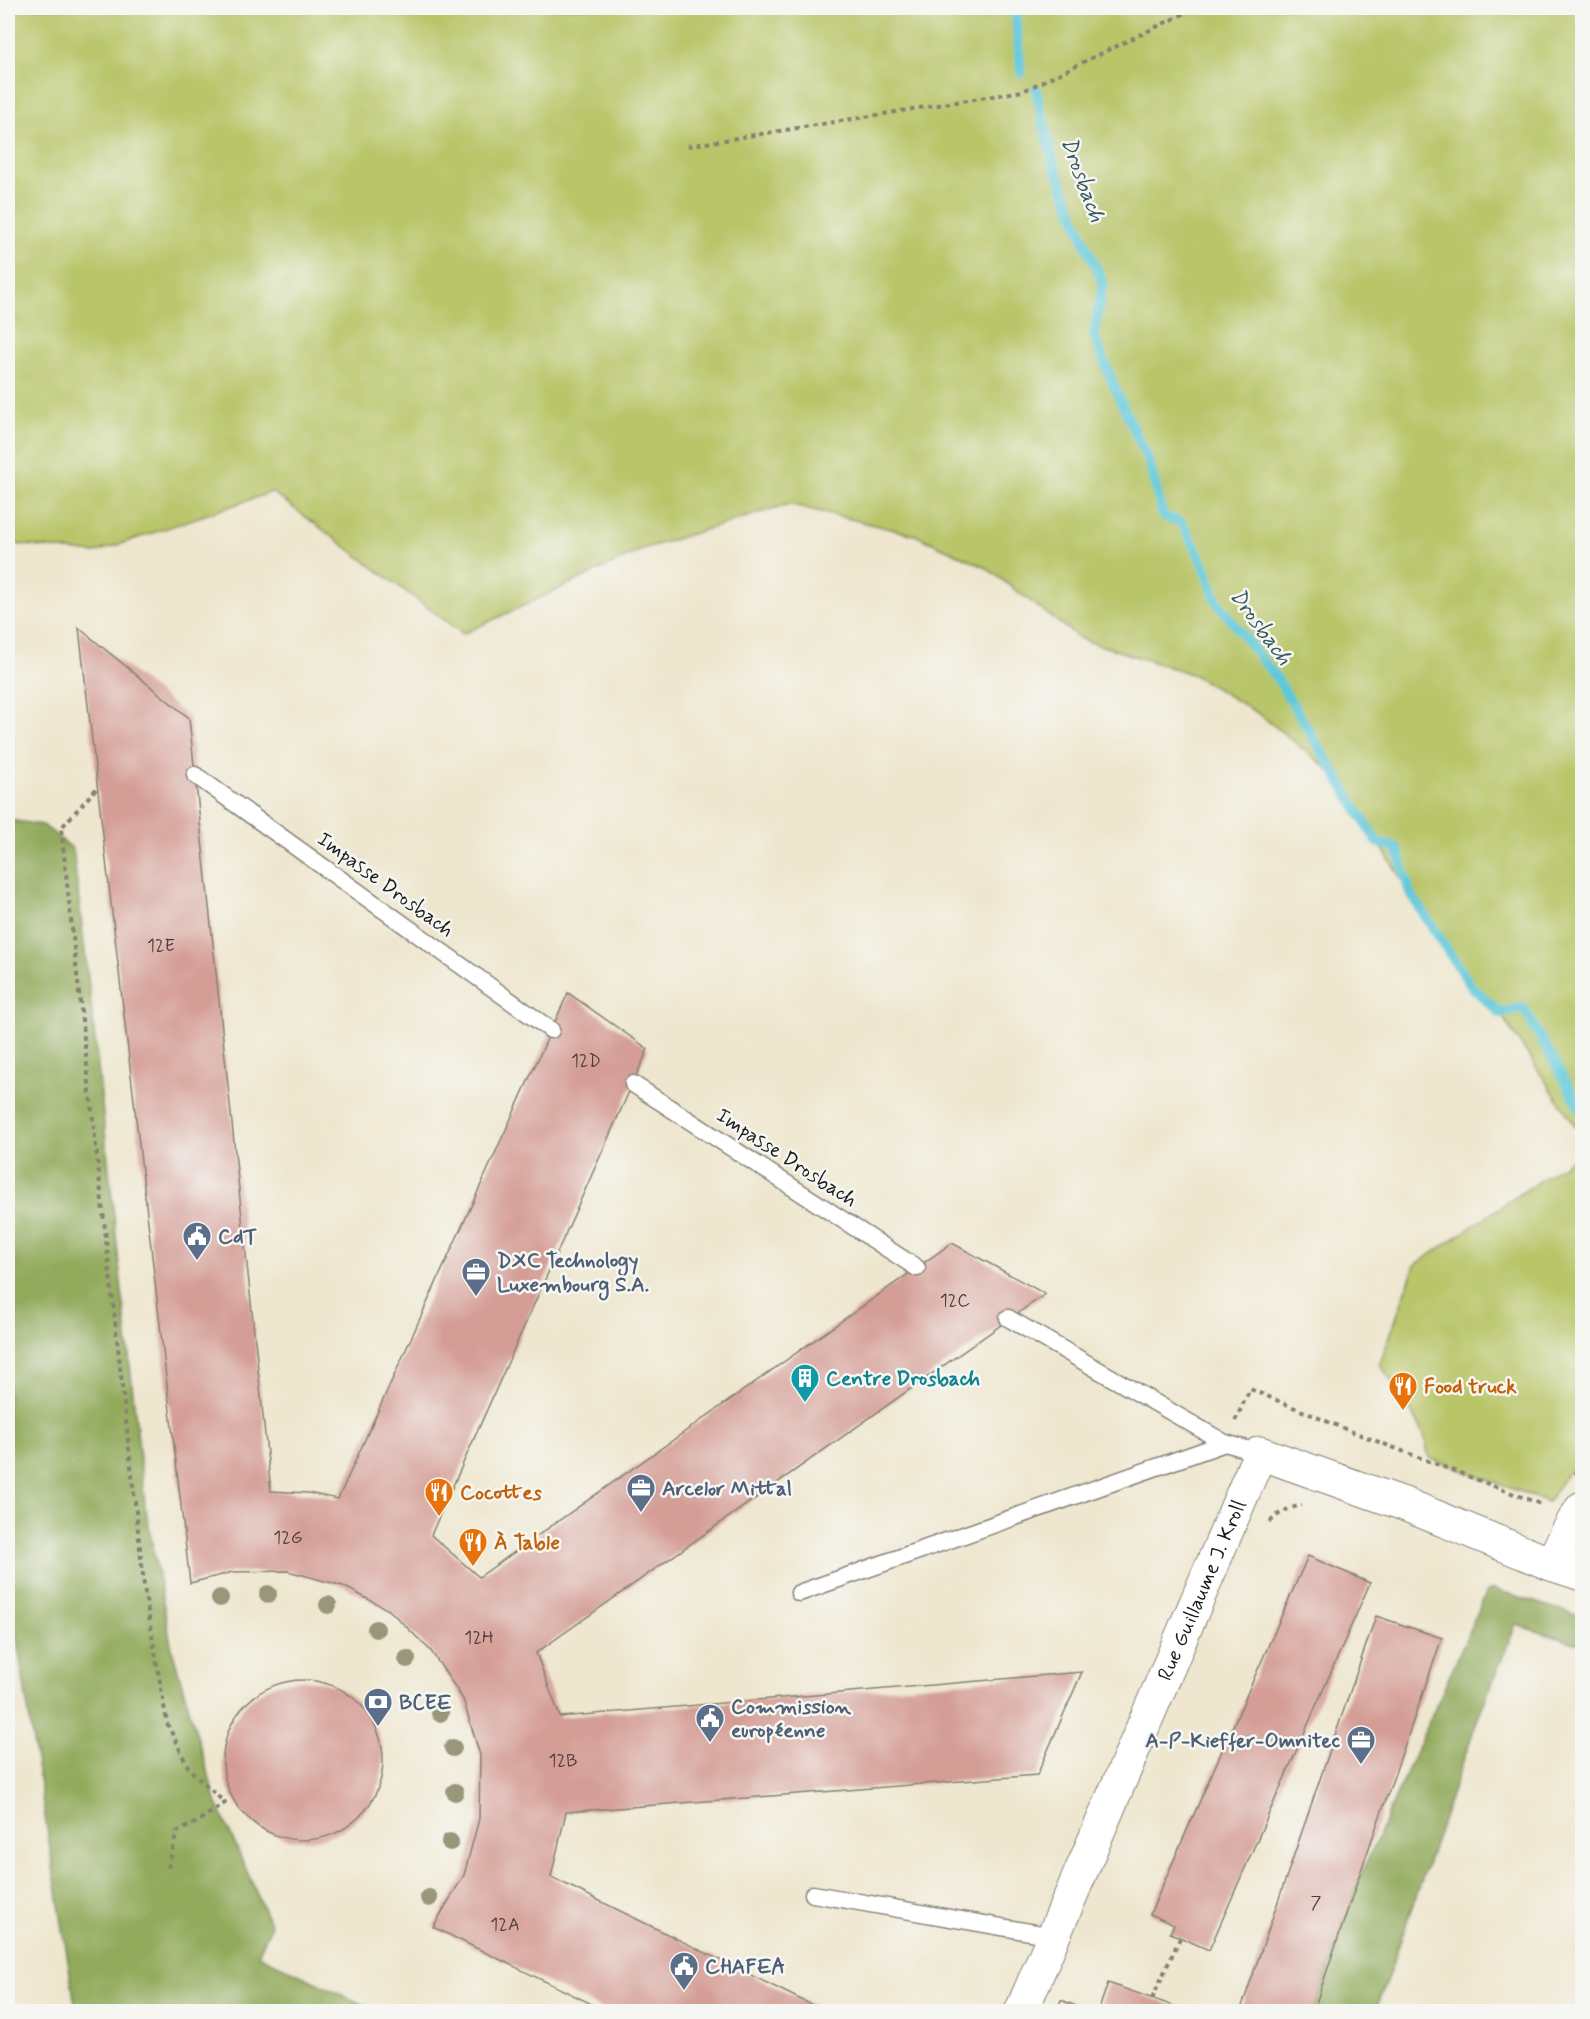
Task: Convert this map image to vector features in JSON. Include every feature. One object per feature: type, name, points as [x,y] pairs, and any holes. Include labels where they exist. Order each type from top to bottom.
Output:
[{"type":"street","points":[[1260,1453],[1404,1504],[1551,1564],[1582,1574]]},
{"type":"street","name":"Rue Guillaume J. Kroll","points":[[1021,2012],[1260,1453]]},
{"type":"street","points":[[1551,1564],[1582,1508]]},
{"type":"lane","name":"Impasse Drosbach","points":[[195,775],[551,1030]]},
{"type":"lane","name":"Impasse Drosbach","points":[[633,1084],[917,1268]]},
{"type":"lane","points":[[1008,1318],[1225,1443],[1260,1453]]},
{"type":"lane","points":[[799,1593],[1225,1443]]},
{"type":"lane","points":[[813,1894],[1053,1936]]},
{"type":"path","points":[[688,146],[1023,91],[1196,8]]},
{"type":"path","points":[[96,789],[61,828],[145,1594],[167,1723],[189,1769],[225,1803],[177,1832],[166,1872]]},
{"type":"path","points":[[1345,1429],[1549,1508]]},
{"type":"path","points":[[1573,1476],[1582,1467]]},
{"type":"path","points":[[1266,1526],[1276,1514],[1302,1505],[1309,1506]]},
{"type":"path","points":[[1152,1999],[1180,1938]]},
{"type":"green space","points":[[8,8],[1582,8],[1582,1136],[1500,1013],[1471,986],[1338,777],[1259,714],[1194,675],[1081,639],[985,567],[915,535],[789,504],[646,548],[463,634],[272,492],[94,553],[8,543]]},
{"type":"green space","points":[[8,820],[43,825],[73,849],[145,1505],[172,1650],[216,1801],[271,1926],[258,1955],[376,2011],[76,2011],[8,1584]]},
{"type":"green space","points":[[1582,1152],[1582,1460],[1565,1476],[1548,1502],[1429,1458],[1424,1435],[1380,1364],[1415,1265]]},
{"type":"green space","points":[[1494,1589],[1582,1617],[1582,1645],[1516,1625],[1479,1715],[1376,2011],[1313,2012],[1354,1891],[1487,1591]]},
{"type":"building","name":"Centre Drosbach","points":[[79,628],[189,718],[271,1491],[308,1493],[338,1499],[568,993],[648,1049],[431,1535],[479,1577],[952,1243],[1045,1294],[536,1653],[560,1717],[1082,1672],[1037,1775],[566,1812],[551,1877],[826,2012],[608,2012],[433,1927],[464,1875],[479,1819],[480,1755],[463,1699],[431,1651],[389,1610],[343,1586],[288,1571],[233,1572],[190,1583]]},
{"type":"building","name":"A-P-Kieffer-Omnitec","points":[[1308,1556],[1370,1583],[1209,1950],[1170,1933],[1174,1925],[1150,1914]]},
{"type":"building","name":"A-P-Kieffer-Omnitec","points":[[1376,1616],[1442,1638],[1313,2012],[1240,2012]]},
{"type":"building","points":[[303,1680],[319,1681],[334,1686],[348,1693],[360,1703],[370,1715],[377,1729],[382,1744],[382,1776],[377,1791],[370,1805],[360,1817],[348,1827],[334,1834],[319,1839],[303,1840],[287,1839],[272,1834],[258,1827],[246,1817],[236,1805],[229,1791],[224,1776],[223,1760],[224,1744],[229,1729],[236,1715],[246,1703],[258,1693],[272,1686],[287,1681]]},
{"type":"building","points":[[1108,1983],[1188,2011],[1188,2012],[1098,2012]]},
{"type":"building","points":[[1061,2000],[1089,2011],[1056,2012]]},
{"type":"waterway","name":"Drosbach","points":[[1012,8],[1016,15],[1021,73]]},
{"type":"waterway","name":"Drosbach","points":[[1036,90],[1053,162],[1103,282],[1094,335],[1115,389],[1149,462],[1163,516],[1182,523],[1204,565],[1217,602],[1278,680],[1377,842],[1397,848],[1410,893],[1471,986],[1500,1013],[1523,1007],[1582,1111]]},
{"type":"place","name":"CdT","points":[[197,1262]]},
{"type":"place","name":"DXC Technology Luxembourg S.A.","points":[[476,1298]]},
{"type":"place","name":"Centre Drosbach","points":[[805,1404]]},
{"type":"place","name":"Food truck","points":[[1403,1412]]},
{"type":"place","name":"Arcelor Mittal","points":[[641,1514]]},
{"type":"place","name":"Cocottes","points":[[439,1518]]},
{"type":"place","name":"À Table","points":[[473,1568]]},
{"type":"place","name":"BCEE","points":[[378,1728]]},
{"type":"place","name":"Commission européenne","points":[[710,1744]]},
{"type":"place","name":"A-P-Kieffer-Omnitec","points":[[1361,1766]]},
{"type":"place","name":"CHAFEA","points":[[684,1992]]}]
